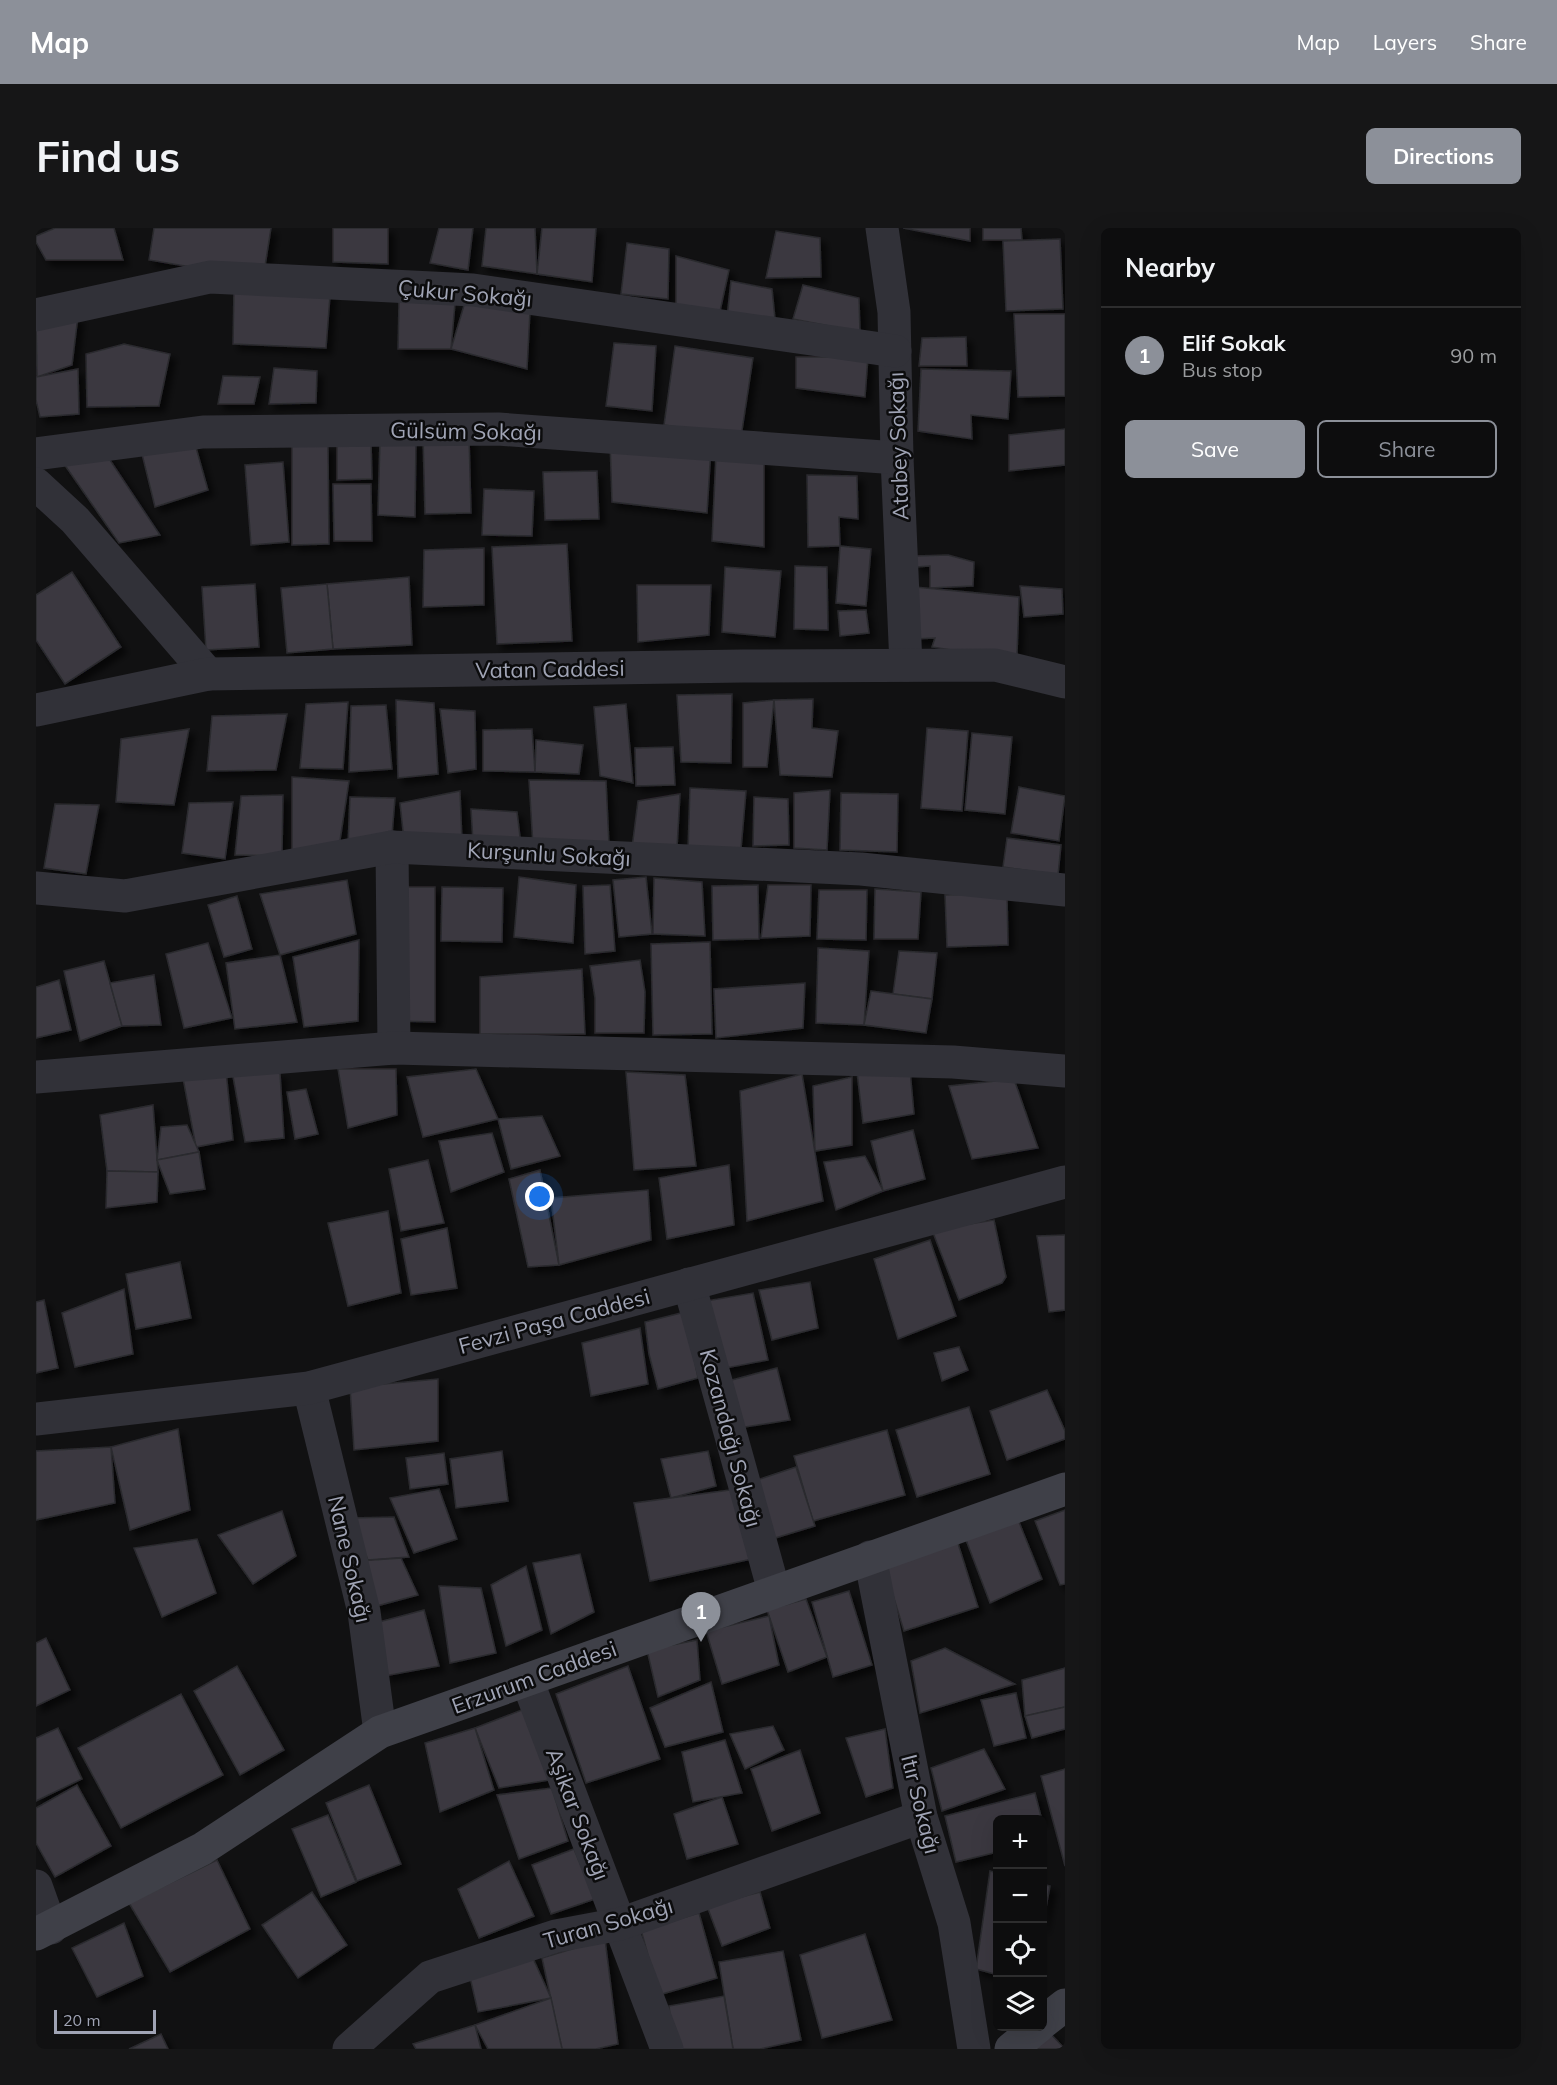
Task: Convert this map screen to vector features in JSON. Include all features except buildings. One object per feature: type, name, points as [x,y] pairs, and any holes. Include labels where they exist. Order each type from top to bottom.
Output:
[{"type":"street","name":"Atabey Sokağı","points":[[882,228],[894,312],[897,458],[906,665]]},
{"type":"street","name":"Çukur Sokağı","points":[[36,315],[210,277],[473,290],[895,351]]},
{"type":"street","name":"Gülsüm Sokağı","points":[[36,454],[203,432],[498,429],[897,458]]},
{"type":"street","points":[[36,484],[75,520],[208,674]]},
{"type":"street","name":"Vatan Caddesi","points":[[36,710],[208,674],[995,665],[1065,682]]},
{"type":"street","points":[[392,847],[394,1048]]},
{"type":"street","name":"Kurşunlu Sokağı","points":[[36,888],[125,896],[392,847],[861,869],[1065,890]]},
{"type":"street","points":[[36,1077],[394,1048],[953,1062],[1065,1071]]},
{"type":"street","name":"Fevzi Paşa Caddesi","points":[[36,1419],[309,1388],[1065,1182]]},
{"type":"street","name":"Kozandağı Sokağı","points":[[689,1284],[774,1592]]},
{"type":"street","name":"Nane Sokağı","points":[[309,1388],[364,1612],[380,1732]]},
{"type":"street","name":"Erzurum Caddesi","points":[[43,1931],[202,1849],[380,1732],[1065,1489]]},
{"type":"street","name":"Itır Sokağı","points":[[870,1557],[921,1817],[954,1923],[974,2049]]},
{"type":"street","name":"Aşikar Sokağı","points":[[527,1680],[667,2049]]},
{"type":"street","name":"Turan Sokağı","points":[[349,2049],[430,1977],[556,1936],[620,1924],[921,1817]]},
{"type":"street","points":[[36,1886],[43,1931]]},
{"type":"street","points":[[1047,2019],[1065,2005]]},
{"type":"street","points":[[1011,2049],[1033,2031]]},
{"type":"place","name":"Elif Sokak","points":[[701,1642]]}]
